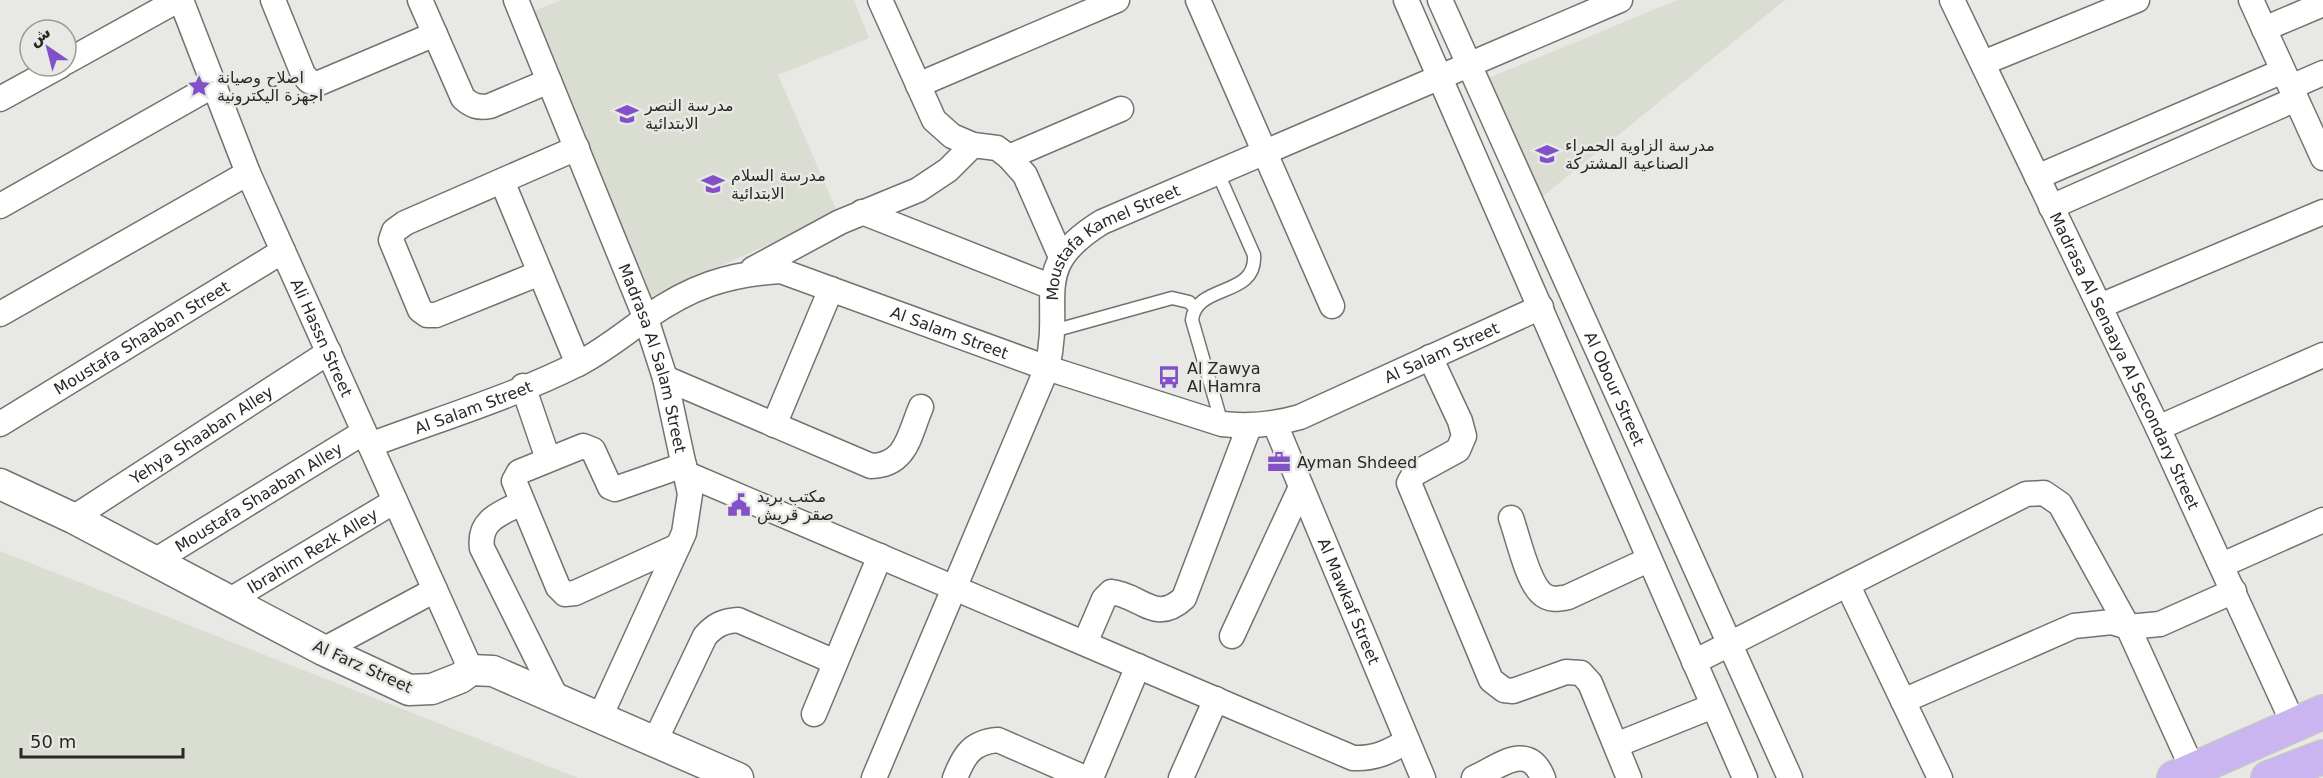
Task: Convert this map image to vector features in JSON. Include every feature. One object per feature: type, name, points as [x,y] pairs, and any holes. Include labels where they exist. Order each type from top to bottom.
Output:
[{"type":"main road","points":[[2195,775],[2308,729],[2323,711]]},
{"type":"main road","points":[[2268,778],[2323,757]]},
{"type":"street","points":[[78,56],[180,0]]},
{"type":"street","name":"Ali Hassn Street","points":[[180,0],[248,173],[471,670]]},
{"type":"street","points":[[273,0],[303,74],[309,81],[317,84],[435,34]]},
{"type":"street","points":[[420,0],[463,98],[470,105],[480,108],[490,106],[549,81]]},
{"type":"street","points":[[880,0],[934,120],[952,136],[973,145],[997,148],[1009,157],[1024,174],[1061,257]]},
{"type":"street","points":[[918,85],[1117,0]]},
{"type":"street","points":[[1198,0],[1332,306]]},
{"type":"street","name":"Al Obour Street","points":[[1406,0],[1648,560],[1745,778]]},
{"type":"street","name":"Al Obour Street","points":[[1440,0],[1728,645],[1790,778]]},
{"type":"street","name":"Moustafa Kamel Street","points":[[874,778],[1047,368],[1053,332],[1052,287],[1061,257],[1072,242],[1102,222],[1217,171],[1620,0]]},
{"type":"street","name":"Madrasa Al Senaaya Al Secondary Street","points":[[1952,0],[2234,591],[2308,729]]},
{"type":"street","points":[[1983,63],[2137,0]]},
{"type":"street","points":[[2251,0],[2322,151]]},
{"type":"street","name":"Madrasa Al Salam Street","points":[[525,3],[549,81],[646,318],[665,378],[686,469],[689,514],[678,546],[600,717]]},
{"type":"street","points":[[2264,29],[2323,4]]},
{"type":"street","points":[[2037,177],[2323,73]]},
{"type":"street","points":[[0,99],[38,78]]},
{"type":"street","points":[[0,206],[214,85]]},
{"type":"street","points":[[2051,207],[2290,86]]},
{"type":"street","points":[[1009,157],[1121,109]]},
{"type":"street","points":[[745,273],[862,212],[918,190],[948,170],[973,145]]},
{"type":"street","points":[[540,273],[436,315],[427,315],[420,310],[391,240],[394,231],[405,223],[577,147]]},
{"type":"street","points":[[0,314],[248,173]]},
{"type":"street","points":[[502,180],[578,364]]},
{"type":"street","points":[[862,212],[1052,287]]},
{"type":"street","points":[[2100,306],[2323,212]]},
{"type":"street","name":"Moustafa Shaaban Street","points":[[0,424],[283,250]]},
{"type":"street","name":"Al Salam Street","points":[[367,438],[524,386],[578,364],[612,345],[646,318],[679,297],[711,282],[745,273],[781,271],[1047,368],[1222,424],[1249,427],[1275,424],[1300,417],[1540,307]]},
{"type":"street","points":[[774,425],[831,290]]},
{"type":"street","name":"Yehya Shaaban Alley","points":[[73,518],[329,352]]},
{"type":"street","points":[[2158,428],[2323,355]]},
{"type":"street","points":[[1430,357],[1460,421],[1464,436],[1458,450],[1446,459],[1414,474],[1409,483],[1491,680],[1504,690],[1513,691],[1566,672],[1581,673],[1590,683],[1629,778]]},
{"type":"street","points":[[665,378],[871,466],[886,465],[900,457],[921,407]]},
{"type":"street","points":[[524,386],[548,459]]},
{"type":"street","name":"Al Mawkaf Street","points":[[1275,424],[1423,778]]},
{"type":"street","points":[[1085,643],[1104,599],[1111,592],[1157,610],[1177,605],[1184,598],[1249,427]]},
{"type":"street","name":"Moustafa Shaaban Alley","points":[[153,562],[367,438]]},
{"type":"street","points":[[678,546],[575,593],[565,594],[558,587],[522,502],[515,485],[516,476],[548,459],[578,447],[588,447],[596,455],[610,487],[615,489],[686,469],[880,556],[1353,758],[1369,768],[1385,754],[1407,741]]},
{"type":"street","name":"Al Farz Street","points":[[0,484],[73,518],[323,650],[409,690],[432,689],[460,678],[471,670]]},
{"type":"street","points":[[1232,636],[1301,487]]},
{"type":"street","points":[[1694,662],[2026,494],[2044,493],[2060,504],[2128,627],[2195,775]]},
{"type":"street","name":"Ibrahim Rezk Alley","points":[[230,600],[395,501]]},
{"type":"street","points":[[522,502],[492,518],[484,526],[480,537],[482,548],[556,697]]},
{"type":"street","points":[[1511,518],[1534,584],[1542,595],[1555,600],[1569,597],[1648,560]]},
{"type":"street","points":[[2222,565],[2323,520]]},
{"type":"street","points":[[814,714],[880,556]]},
{"type":"street","points":[[1848,586],[1940,778]]},
{"type":"street","points":[[323,650],[435,590]]},
{"type":"street","points":[[1903,701],[2074,626],[2112,622],[2128,627],[2160,624],[2234,591]]},
{"type":"street","points":[[655,741],[705,636],[713,627],[725,621],[738,620],[836,662]]},
{"type":"street","points":[[1091,778],[1138,666]]},
{"type":"street","points":[[471,670],[505,674],[738,778]]},
{"type":"street","points":[[1180,778],[1215,699]]},
{"type":"street","points":[[1616,745],[1713,705]]},
{"type":"street","points":[[955,778],[964,756],[973,746],[985,741],[998,740],[1085,778]]},
{"type":"street","points":[[1474,778],[1517,758],[1534,762],[1543,778]]},
{"type":"lane","points":[[1217,171],[1254,255],[1254,263],[1248,278],[1242,284],[1208,298],[1195,308],[1192,320],[1222,424]]},
{"type":"lane","points":[[1053,332],[1172,298],[1189,302],[1195,308]]},
{"type":"shaded area","points":[[561,0],[854,0],[869,38],[778,75],[838,214],[647,298],[529,13]]},
{"type":"shaded area","name":"مدرسة الزاوية الحمراء الصناعية المشتركة","points":[[1677,0],[1785,0],[1527,209],[1467,87]]},
{"type":"shaded area","points":[[0,551],[578,778],[0,778]]},
{"type":"place","name":"اصلاح وصيانة اجهزة اليكترونية","points":[[199,86]]},
{"type":"place","name":"مدرسة النصر الابتدائية","points":[[627,114]]},
{"type":"place","name":"مدرسة الزاوية الحمراء الصناعية المشتركة","points":[[1547,154]]},
{"type":"place","name":"مدرسة السلام الابتدائية","points":[[713,184]]},
{"type":"place","name":"Al Zawya Al Hamra","points":[[1169,377]]},
{"type":"place","name":"Ayman Shdeed","points":[[1279,462]]},
{"type":"place","name":"مكتب بريد صقر قريش","points":[[739,505]]}]
